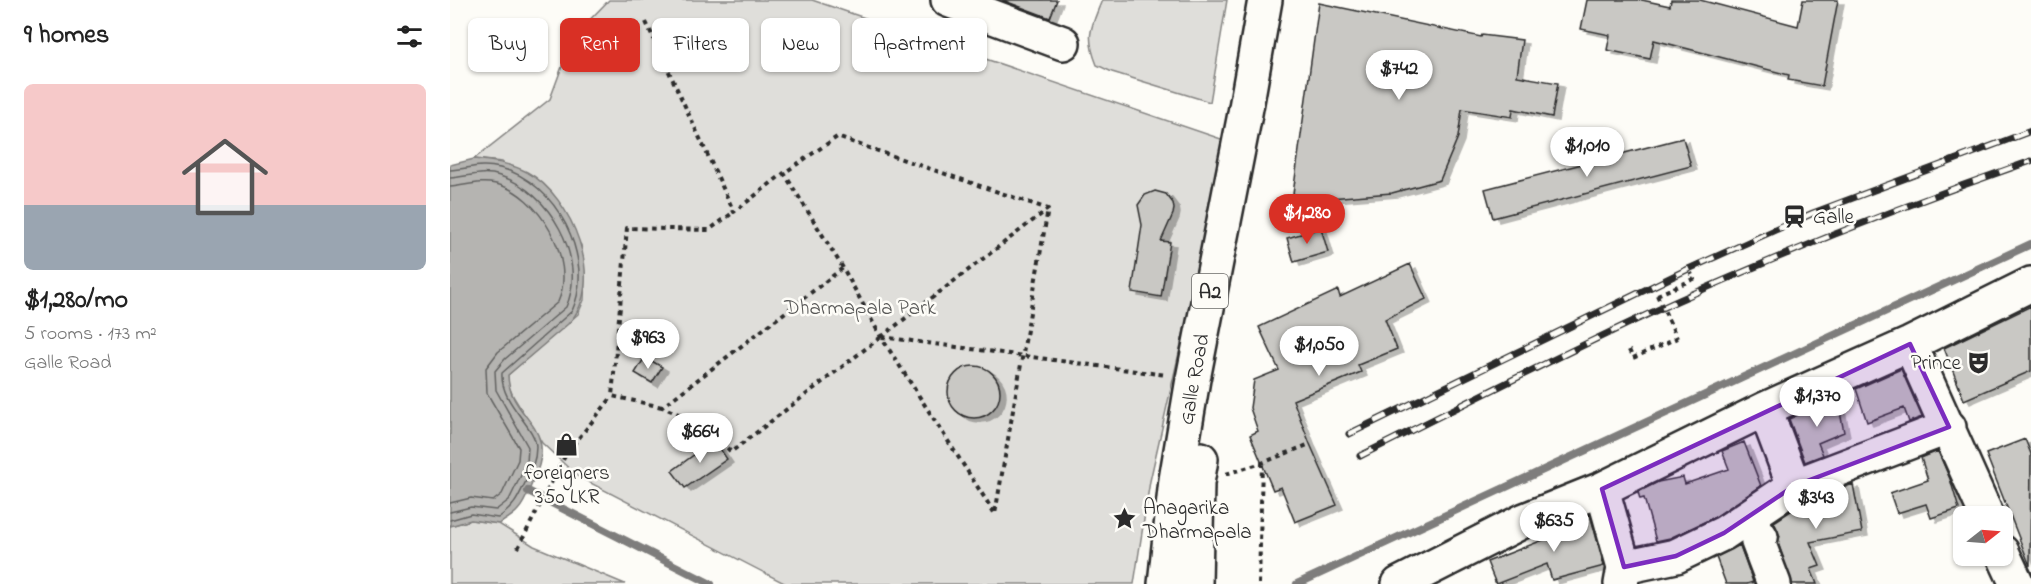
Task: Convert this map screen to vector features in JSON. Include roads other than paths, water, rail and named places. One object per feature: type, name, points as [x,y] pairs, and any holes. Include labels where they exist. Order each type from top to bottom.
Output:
[{"type":"main road","points":[[948,0],[1063,43]]},
{"type":"main road","name":"Galle Road","points":[[1165,584],[1176,480],[1193,379],[1265,0]]},
{"type":"main road","name":"Galle Road","points":[[1195,584],[1197,483],[1220,348],[1287,0]]},
{"type":"main road","points":[[1399,584],[1525,520],[1602,489],[1765,409],[1910,344],[2031,284]]},
{"type":"main road","points":[[1910,344],[1983,506]]},
{"type":"main road","points":[[1765,409],[1794,486]]},
{"type":"main road","points":[[1602,489],[1622,575],[1676,556],[1724,533],[1794,486],[1949,427]]},
{"type":"main road","points":[[1748,518],[1761,537],[1758,542],[1774,584]]},
{"type":"main road","points":[[2009,566],[2016,582]]},
{"type":"water","points":[[474,159],[508,164],[521,169],[543,184],[558,200],[579,242],[584,264],[585,286],[580,307],[568,324],[508,375],[516,403],[538,434],[541,446],[540,462],[523,504],[514,514],[499,524],[471,520],[450,526],[450,165]]},
{"type":"waterway","points":[[1297,584],[2031,244]]},
{"type":"waterway","points":[[528,491],[711,584]]},
{"type":"railway","points":[[1349,434],[1684,271],[1813,213],[2031,131]]},
{"type":"railway","points":[[1360,456],[1688,296],[1834,235],[2031,161]]},
{"type":"place","name":"Galle","points":[[1795,216]]},
{"type":"place","name":"Prince","points":[[1979,362]]},
{"type":"place","name":"foreigners 350 LKR","points":[[567,444]]},
{"type":"place","name":"Anagarika Dharmapala","points":[[1125,519]]},
{"type":"park label","name":"Dharmapala Park","points":[[860,307]]}]
